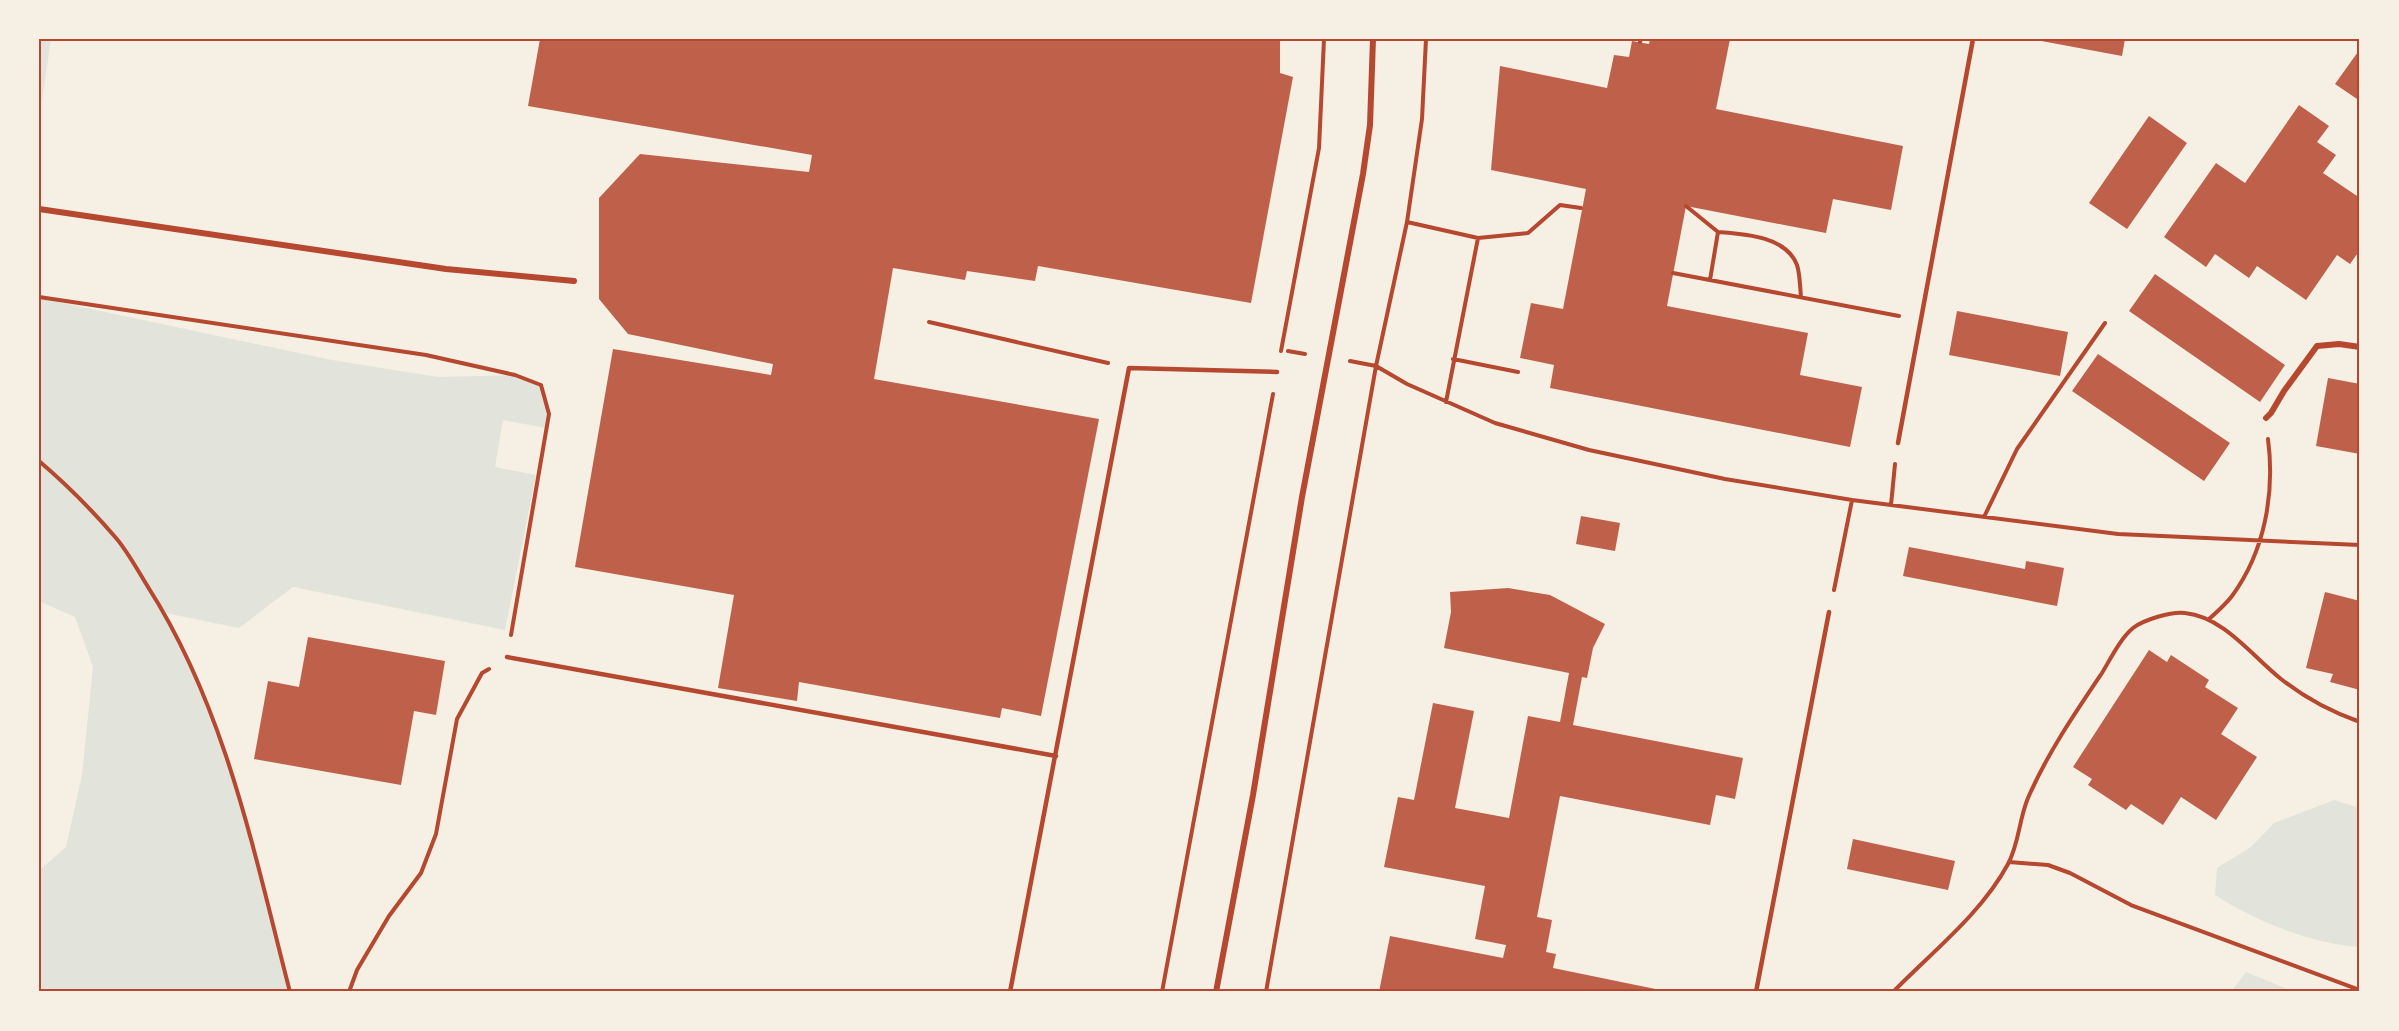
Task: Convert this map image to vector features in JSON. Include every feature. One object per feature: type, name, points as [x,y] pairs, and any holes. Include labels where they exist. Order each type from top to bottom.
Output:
[{"type":"street","points":[[1216,992],[1302,497],[1359,198],[1370,125],[1373,39]]},
{"type":"street","points":[[39,209],[446,269],[574,281]]},
{"type":"street","points":[[2266,418],[2317,346],[2339,344],[2360,347]]},
{"type":"lane","points":[[1898,443],[1972,39]]},
{"type":"lane","points":[[1011,992],[1129,368],[1277,372]]},
{"type":"lane","points":[[1756,992],[1829,612]]},
{"type":"lane","points":[[507,657],[1056,756]]},
{"type":"path","points":[[1162,992],[1319,148],[1324,39]]},
{"type":"path","points":[[1266,992],[1376,366],[1407,222],[1422,119],[1426,39]]},
{"type":"path","points":[[1407,222],[1478,238],[1528,233],[1560,206],[1581,208]]},
{"type":"path","points":[[1686,206],[1718,232],[1758,237],[1783,246],[1797,264],[1801,297]]},
{"type":"path","points":[[1710,280],[1718,232]]},
{"type":"path","points":[[1446,402],[1478,238]]},
{"type":"path","points":[[1673,273],[1920,321]]},
{"type":"path","points":[[39,297],[426,355],[515,375],[541,385],[549,414],[507,657],[482,673],[458,719],[436,834],[421,873],[389,916],[357,970],[349,992]]},
{"type":"path","points":[[929,322],[1129,368]]},
{"type":"path","points":[[1984,517],[2017,449],[2105,323]]},
{"type":"path","points":[[1282,350],[1376,366],[1407,384],[1495,423],[1589,450],[1725,479],[1852,500],[2118,534],[2360,545]]},
{"type":"path","points":[[1453,359],[1518,372]]},
{"type":"path","points":[[2209,619],[2232,596],[2261,540],[2270,492],[2266,418]]},
{"type":"path","points":[[1891,505],[1898,443]]},
{"type":"path","points":[[39,460],[117,539],[164,613],[204,694],[233,773],[290,992]]},
{"type":"path","points":[[1829,612],[1852,500]]},
{"type":"path","points":[[1893,992],[1984,901],[2009,862],[2028,799],[2060,738],[2116,650],[2133,628],[2154,618],[2184,612],[2209,619],[2281,679],[2309,699],[2338,715],[2360,722]]},
{"type":"path","points":[[2009,862],[2048,866],[2070,873],[2131,904],[2360,990]]},
{"type":"shaded area","points":[[39,39],[51,39],[39,121]]},
{"type":"shaded area","points":[[39,298],[332,360],[438,377],[515,375],[541,385],[549,414],[546,428],[503,420],[495,467],[536,475],[505,630],[293,587],[239,628],[165,613],[204,694],[233,773],[290,992],[39,992],[39,868],[42,868],[66,847],[82,775],[93,667],[75,617],[39,601]]},
{"type":"shaded area","points":[[2334,800],[2360,808],[2360,947],[2323,941],[2284,930],[2248,914],[2215,895],[2217,868],[2251,847],[2274,823]]},
{"type":"shaded area","points":[[2246,972],[2295,992],[2231,992]]},
{"type":"building","points":[[540,39],[1280,39],[1280,73],[1293,77],[1251,303],[1038,266],[1035,281],[967,271],[965,280],[893,268],[874,379],[1099,419],[1041,716],[1002,708],[1000,718],[799,682],[797,701],[718,688],[734,595],[575,567],[613,349],[771,375],[773,364],[628,334],[599,299],[599,198],[640,154],[809,172],[812,155],[528,106]]},
{"type":"building","points":[[1650,39],[1730,39],[1716,109],[1903,146],[1891,210],[1833,199],[1826,233],[1686,206],[1667,306],[1808,333],[1800,375],[1862,387],[1850,447],[1550,388],[1554,365],[1520,358],[1531,303],[1563,309],[1586,189],[1491,170],[1500,66],[1607,88],[1614,55],[1629,57],[1632,41],[1649,44]]},
{"type":"building","points":[[2030,39],[2125,39],[2122,56]]},
{"type":"building","points":[[2360,49],[2360,101],[2335,84]]},
{"type":"building","points":[[2299,105],[2329,126],[2317,142],[2336,155],[2323,173],[2360,198],[2360,250],[2350,264],[2337,255],[2306,300],[2257,266],[2249,278],[2215,254],[2206,267],[2164,237],[2216,163],[2245,183]]},
{"type":"building","points":[[2149,116],[2187,143],[2127,229],[2089,203]]},
{"type":"building","points":[[2155,274],[2285,365],[2260,402],[2129,311]]},
{"type":"building","points":[[1957,311],[2068,332],[2060,376],[1949,355]]},
{"type":"building","points":[[2098,354],[2230,443],[2204,481],[2072,391]]},
{"type":"building","points":[[2328,378],[2360,384],[2360,454],[2316,446]]},
{"type":"building","points":[[1581,516],[1620,523],[1615,551],[1576,544]]},
{"type":"building","points":[[1909,547],[2025,569],[2026,561],[2064,568],[2057,606],[1903,576]]},
{"type":"building","points":[[1508,588],[1550,595],[1605,624],[1593,648],[1587,678],[1582,677],[1573,725],[1743,758],[1735,799],[1716,795],[1710,825],[1560,796],[1537,917],[1552,920],[1546,952],[1556,954],[1553,968],[1670,992],[1379,992],[1390,936],[1503,958],[1506,945],[1475,939],[1485,886],[1384,867],[1398,797],[1414,800],[1433,703],[1474,711],[1455,808],[1509,818],[1528,716],[1560,722],[1569,673],[1444,648],[1451,612],[1450,592]]},
{"type":"building","points":[[2325,592],[2360,601],[2360,690],[2330,682],[2333,674],[2306,668]]},
{"type":"building","points":[[308,637],[445,661],[436,715],[414,711],[401,785],[254,759],[268,681],[299,687]]},
{"type":"building","points":[[2149,650],[2167,662],[2171,655],[2209,680],[2205,687],[2238,708],[2221,734],[2257,757],[2216,820],[2181,797],[2163,825],[2131,804],[2126,810],[2088,785],[2092,779],[2073,767]]},
{"type":"building","points":[[1853,839],[1955,861],[1948,890],[1847,869]]}]
